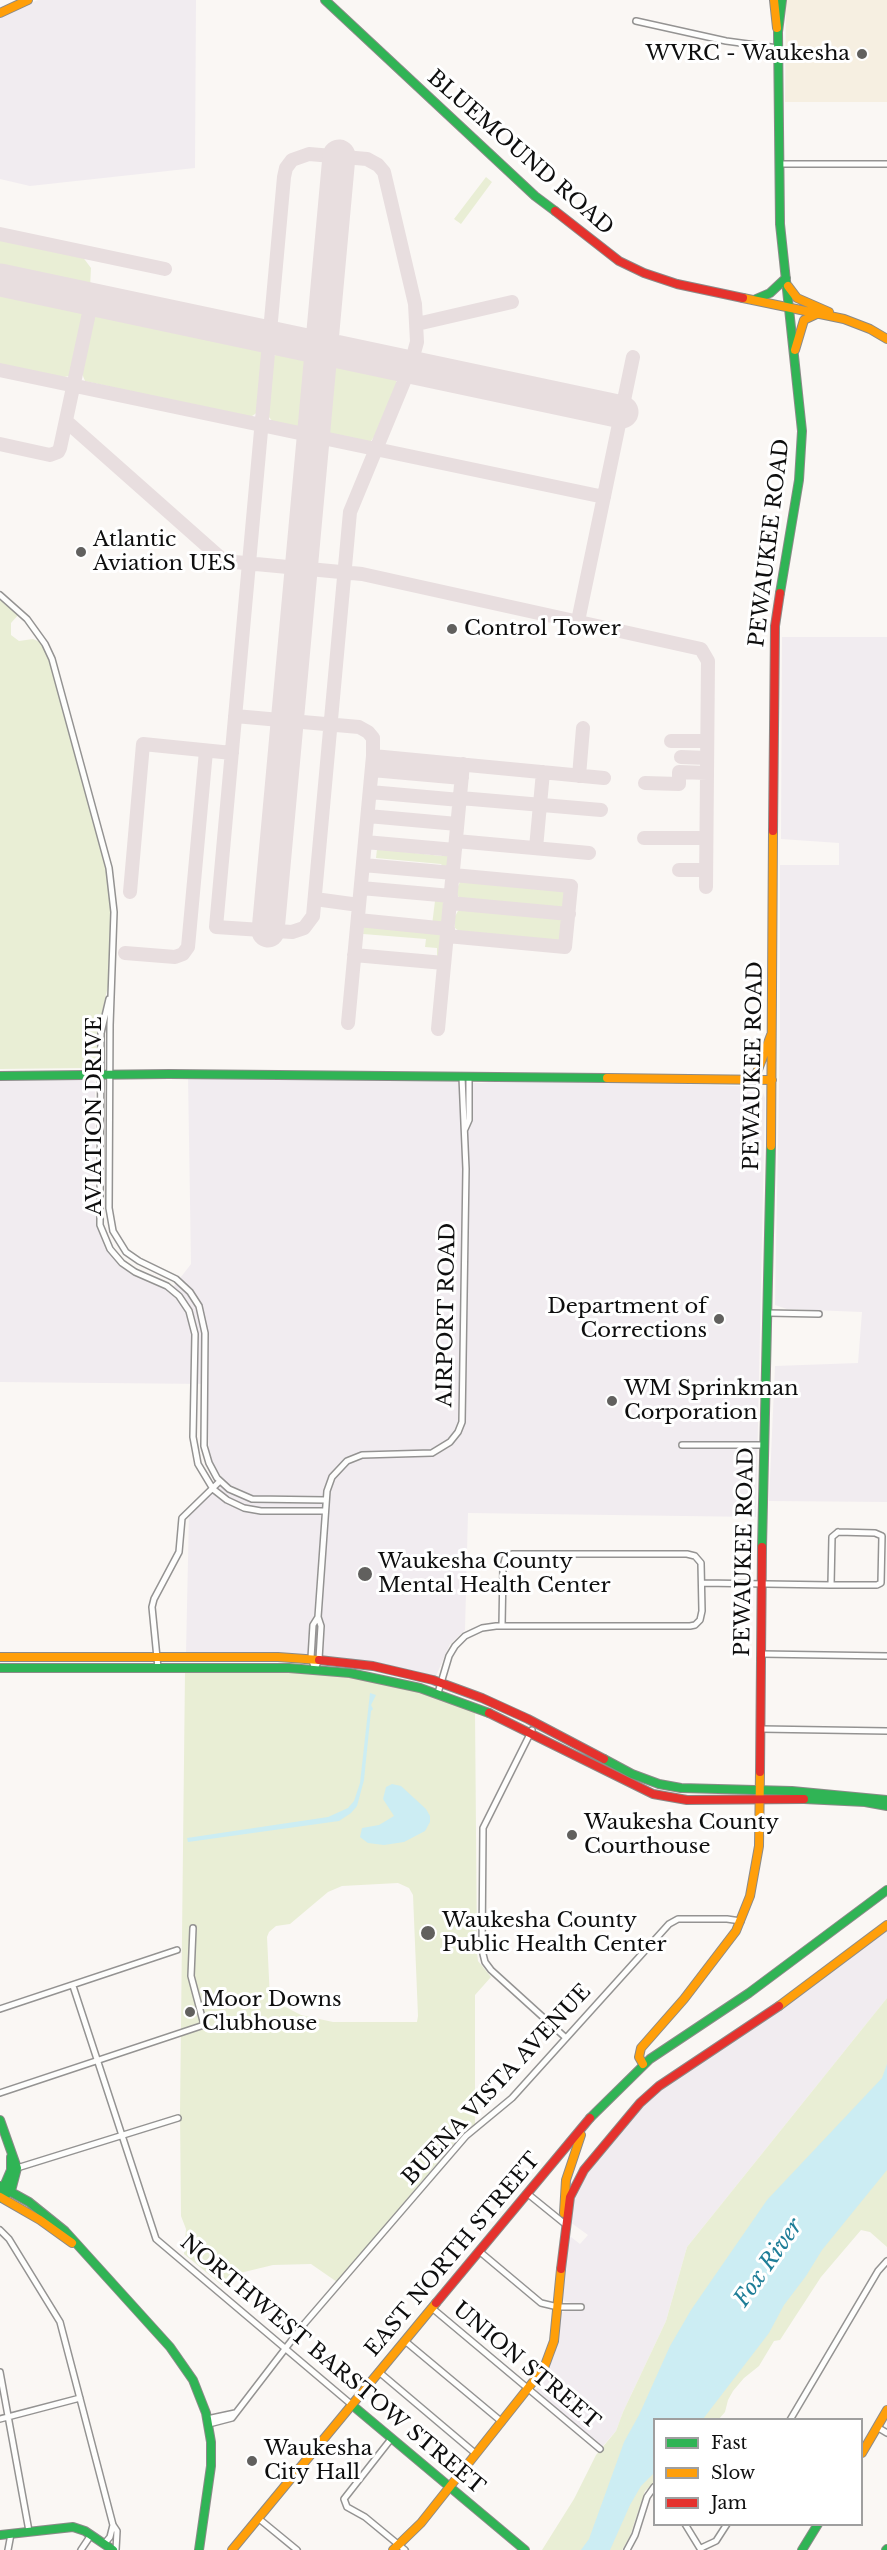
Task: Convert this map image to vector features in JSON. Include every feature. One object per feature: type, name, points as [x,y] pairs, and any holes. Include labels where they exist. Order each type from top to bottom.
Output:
[{"type":"main road","points":[[0,13],[28,0]]},
{"type":"main road","name":"BLUEMOUND ROAD","points":[[325,0],[504,168],[602,249],[631,267],[658,278],[835,316],[864,326],[887,339]]},
{"type":"main road","name":"PEWAUKEE ROAD","points":[[774,0],[778,32]]},
{"type":"main road","name":"PEWAUKEE ROAD","points":[[643,2064],[639,2057],[641,2048],[733,1936],[746,1909],[756,1867],[760,1800],[763,1445],[768,1313],[773,1031],[775,626],[799,480],[801,449],[794,354],[780,224],[778,32],[782,0]]},
{"type":"main road","points":[[753,300],[770,293],[786,280],[795,297],[835,316]]},
{"type":"main road","points":[[794,354],[803,321],[820,312]]},
{"type":"main road","points":[[748,1080],[756,1075],[773,1031]]},
{"type":"main road","points":[[0,1076],[110,1074],[772,1080]]},
{"type":"main road","points":[[0,1657],[258,1657],[356,1663],[441,1683],[499,1705],[632,1774],[666,1786],[760,1789],[887,1800]]},
{"type":"main road","points":[[46,1657],[46,1668]]},
{"type":"main road","points":[[258,1657],[258,1668]]},
{"type":"main road","points":[[97,1658],[97,1668]]},
{"type":"main road","points":[[354,1673],[356,1663]]},
{"type":"main road","points":[[0,1668],[258,1668],[315,1669],[354,1673],[438,1693],[494,1714],[633,1786],[664,1796],[687,1800],[844,1801],[887,1806]]},
{"type":"main road","points":[[494,1714],[499,1705]]},
{"type":"main road","points":[[664,1796],[666,1786]]},
{"type":"main road","points":[[723,1800],[724,1789]]},
{"type":"main road","name":"EAST NORTH STREET","points":[[233,2549],[596,2110],[643,2064],[749,1993],[887,1890]]},
{"type":"main road","points":[[399,2548],[529,2390],[544,2368],[551,2352],[558,2307],[565,2224],[570,2197],[579,2179],[648,2096],[673,2075],[763,2018],[887,1925]]},
{"type":"main road","points":[[0,2120],[17,2168],[11,2191],[0,2199]]},
{"type":"main road","name":"EAST NORTH STREET","points":[[565,2224],[563,2204],[566,2180],[587,2122]]},
{"type":"main road","points":[[0,2199],[1,2187],[11,2170],[11,2152]]},
{"type":"main road","points":[[1,2187],[11,2191],[47,2216],[85,2252],[179,2357],[198,2388],[208,2421],[211,2466],[199,2550]]},
{"type":"main road","points":[[0,2199],[40,2220],[85,2252]]},
{"type":"main road","name":"NORTHWEST BARSTOW STREET","points":[[352,2404],[525,2550]]},
{"type":"main road","points":[[863,2449],[887,2410]]},
{"type":"main road","points":[[0,2535],[66,2526],[78,2528],[115,2550]]},
{"type":"main road","points":[[802,2550],[817,2526]]},
{"type":"street","points":[[636,21],[726,41],[778,48]]},
{"type":"street","points":[[778,164],[887,164]]},
{"type":"street","name":"AVIATION DRIVE","points":[[0,595],[20,611],[39,634],[51,656],[109,868],[114,912],[109,1214],[116,1239],[132,1257],[171,1275],[184,1285],[199,1306],[204,1325],[204,1446],[208,1463],[220,1481],[244,1497],[273,1500],[326,1500]]},
{"type":"street","name":"AVIATION DRIVE","points":[[112,988],[102,1028],[100,1074],[99,1212],[102,1233],[110,1249],[129,1268],[165,1284],[179,1296],[189,1311],[195,1334],[195,1457],[201,1473],[212,1488],[235,1505],[253,1510],[326,1511]]},
{"type":"street","name":"AIRPORT ROAD","points":[[315,1669],[321,1626],[318,1617],[326,1500],[332,1477],[349,1459],[366,1454],[432,1453],[450,1442],[459,1429],[463,1414],[465,1129],[469,1120],[466,1077]]},
{"type":"street","points":[[100,1131],[110,1131]]},
{"type":"street","points":[[110,1249],[116,1239]]},
{"type":"street","points":[[165,1284],[171,1275]]},
{"type":"street","points":[[768,1313],[819,1314]]},
{"type":"street","points":[[194,1358],[205,1358]]},
{"type":"street","points":[[194,1387],[204,1387]]},
{"type":"street","points":[[682,1445],[763,1445]]},
{"type":"street","points":[[158,1668],[152,1607],[154,1599],[179,1552],[182,1518],[220,1481]]},
{"type":"street","points":[[273,1500],[273,1511]]},
{"type":"street","points":[[702,1583],[831,1585],[877,1585],[881,1583],[882,1536],[875,1533],[834,1534],[831,1540],[831,1585]]},
{"type":"street","points":[[438,1693],[449,1656],[461,1640],[482,1628],[502,1626],[690,1626],[696,1624],[702,1616],[701,1563],[691,1554],[514,1554],[505,1559],[503,1566],[502,1626]]},
{"type":"street","points":[[762,1654],[887,1656]]},
{"type":"street","points":[[535,1723],[483,1828],[482,1950],[485,1962],[491,1970],[566,2038]]},
{"type":"street","points":[[761,1729],[887,1731]]},
{"type":"street","name":"BUENA VISTA AVENUE","points":[[208,2421],[229,2420],[237,2413],[305,2323],[466,2136],[512,2098],[670,1922],[678,1919],[741,1921]]},
{"type":"street","points":[[0,2093],[204,2025],[191,1976],[193,1928]]},
{"type":"street","points":[[0,2009],[177,1950]]},
{"type":"street","name":"NORTHWEST BARSTOW STREET","points":[[73,1986],[158,2242],[352,2404]]},
{"type":"street","points":[[17,2168],[178,2118]]},
{"type":"street","points":[[528,2194],[565,2224]]},
{"type":"street","points":[[0,2230],[9,2239],[58,2316],[113,2525],[118,2535],[115,2550]]},
{"type":"street","points":[[479,2251],[541,2303],[558,2307],[580,2307]]},
{"type":"street","points":[[791,2418],[887,2261]]},
{"type":"street","name":"UNION STREET","points":[[432,2308],[600,2449]]},
{"type":"street","points":[[405,2341],[502,2422]]},
{"type":"street","points":[[0,2372],[29,2531]]},
{"type":"street","points":[[379,2373],[476,2454]]},
{"type":"street","points":[[0,2419],[80,2398]]},
{"type":"street","points":[[877,2427],[887,2433]]},
{"type":"street","points":[[391,2439],[344,2499],[347,2507],[365,2517],[399,2548]]},
{"type":"street","points":[[627,2550],[635,2535],[647,2497],[653,2488]]},
{"type":"street","points":[[647,2497],[653,2494]]},
{"type":"street","points":[[258,2518],[297,2550]]},
{"type":"street","points":[[104,2544],[110,2537],[113,2525]]},
{"type":"street","points":[[686,2526],[701,2549],[716,2541],[726,2526]]},
{"type":"street","points":[[9,2550],[11,2534]]},
{"type":"street","points":[[81,2550],[91,2535]]},
{"type":"shaded area","points":[[38,0],[196,0],[195,168],[30,186],[0,179],[0,17]]},
{"type":"shaded area","points":[[786,0],[887,0],[887,102],[785,102]]},
{"type":"shaded area","points":[[782,637],[887,637],[887,1502],[769,1501],[775,1366],[858,1363],[862,1312],[787,1309],[775,1305],[780,1033],[780,865],[839,865],[839,843],[781,839]]},
{"type":"shaded area","points":[[188,1076],[291,1077],[323,1080],[387,1078],[481,1083],[504,1080],[604,1081],[761,1087],[765,1098],[756,1517],[468,1513],[465,1630],[450,1644],[436,1676],[341,1657],[280,1653],[186,1653],[189,1512],[224,1480],[212,1463],[209,1454],[207,1384],[0,1382],[0,1080],[89,1079],[95,1082],[95,1210],[98,1230],[106,1247],[119,1263],[171,1290],[191,1264]]},
{"type":"shaded area","points":[[887,1930],[887,1998],[687,2247],[666,2321],[616,2431],[602,2447],[536,2390],[554,2356],[561,2313],[570,2309],[571,2303],[562,2298],[567,2238],[571,2237],[580,2244],[588,2235],[570,2222],[571,2209],[579,2185],[630,2120],[665,2085],[775,2014]]},
{"type":"green space","points":[[486,177],[492,182],[461,224],[454,219]]},
{"type":"green space","points":[[0,239],[82,256],[91,268],[90,288],[0,269]]},
{"type":"green space","points":[[0,291],[75,307],[82,312],[83,320],[73,370],[69,376],[60,378],[0,365]]},
{"type":"green space","points":[[101,313],[259,347],[264,357],[258,412],[249,418],[85,381],[81,371],[92,322],[94,317]]},
{"type":"green space","points":[[283,351],[304,356],[311,364],[307,417],[305,423],[299,427],[274,423],[268,416],[272,359],[277,353]]},
{"type":"green space","points":[[339,363],[390,374],[396,380],[397,386],[379,430],[371,441],[364,442],[332,435],[324,429],[328,370],[333,364]]},
{"type":"green space","points":[[0,598],[19,614],[11,623],[11,635],[19,641],[33,639],[40,642],[51,664],[107,873],[111,915],[109,982],[98,1029],[96,1063],[87,1068],[0,1069]]},
{"type":"green space","points":[[385,761],[456,767],[457,770],[456,772],[379,765]]},
{"type":"green space","points":[[377,849],[442,856],[446,851],[451,855],[450,865],[445,870],[441,864],[376,858]]},
{"type":"green space","points":[[468,879],[564,888],[568,894],[566,907],[561,911],[466,902],[459,898],[456,891],[460,882]]},
{"type":"green space","points":[[435,901],[442,901],[447,907],[445,926],[432,925]]},
{"type":"green space","points":[[466,908],[562,916],[565,922],[564,938],[558,942],[463,934],[455,928],[454,918],[458,911]]},
{"type":"green space","points":[[364,923],[442,931],[444,932],[442,958],[437,959],[437,948],[425,947],[426,939],[363,934]]},
{"type":"green space","points":[[185,1672],[296,1672],[354,1677],[423,1692],[475,1711],[477,1953],[478,1961],[491,1977],[475,1995],[475,2124],[465,2130],[337,2282],[311,2264],[273,2265],[240,2273],[234,2272],[223,2286],[184,2254],[186,2229],[181,2216]],"holes":[[[398,1883],[409,1888],[413,1895],[417,2022],[333,2022],[301,2015],[270,1999],[267,1937],[276,1926],[290,1924],[328,1892],[342,1886]]]},
{"type":"green space","points":[[887,1998],[887,2247],[870,2232],[861,2230],[821,2277],[780,2340],[774,2341],[759,2366],[733,2391],[725,2412],[720,2418],[653,2418],[653,2484],[645,2491],[630,2536],[622,2550],[542,2550],[574,2499],[596,2455],[616,2431],[666,2321],[687,2247]]},
{"type":"water","points":[[370,1693],[376,1695],[371,1705],[373,1709],[364,1780],[357,1806],[351,1813],[339,1821],[188,1842],[187,1838],[328,1817],[348,1808],[354,1801],[360,1783]]},
{"type":"water","points":[[392,1784],[401,1786],[426,1809],[430,1822],[425,1831],[404,1842],[384,1845],[368,1843],[360,1837],[362,1828],[379,1825],[394,1816],[383,1799],[386,1787]]},
{"type":"water","name":"Fox River","points":[[887,2064],[887,2170],[822,2250],[784,2305],[769,2333],[704,2418],[653,2418],[653,2474],[641,2486],[630,2505],[610,2550],[581,2550],[589,2539],[624,2442],[639,2415],[670,2346],[691,2310],[767,2200],[882,2078]]},
{"type":"taxiway","points":[[309,154],[367,159],[378,165],[384,172],[415,304],[417,342],[410,367],[350,512],[313,916],[304,928],[292,932],[216,927],[284,177],[286,168],[292,160],[309,154]]},
{"type":"taxiway","points":[[0,234],[165,269]]},
{"type":"taxiway","points":[[0,444],[50,455],[58,452],[92,299]]},
{"type":"taxiway","points":[[417,324],[512,302]]},
{"type":"taxiway","points":[[578,621],[633,357]]},
{"type":"taxiway","points":[[0,370],[604,497]]},
{"type":"taxiway","points":[[66,421],[224,561],[362,574],[701,649],[708,661],[706,887]]},
{"type":"taxiway","points":[[235,716],[359,727],[373,738],[348,1023]]},
{"type":"taxiway","points":[[579,776],[583,728]]},
{"type":"taxiway","points":[[671,741],[707,741]]},
{"type":"taxiway","points":[[130,892],[143,744],[232,753]]},
{"type":"taxiway","points":[[125,953],[175,957],[183,954],[188,947],[206,751]]},
{"type":"taxiway","points":[[373,756],[604,778]]},
{"type":"taxiway","points":[[681,757],[707,758]]},
{"type":"taxiway","points":[[438,1029],[463,764]]},
{"type":"taxiway","points":[[372,770],[462,778]]},
{"type":"taxiway","points":[[536,848],[543,772]]},
{"type":"taxiway","points":[[645,783],[679,784],[679,772],[707,773]]},
{"type":"taxiway","points":[[370,792],[460,800]]},
{"type":"taxiway","points":[[460,798],[601,810]]},
{"type":"taxiway","points":[[368,816],[457,824]]},
{"type":"taxiway","points":[[644,838],[706,838]]},
{"type":"taxiway","points":[[456,841],[589,853]]},
{"type":"taxiway","points":[[365,842],[455,850]]},
{"type":"taxiway","points":[[363,865],[453,873]]},
{"type":"taxiway","points":[[679,870],[706,870]]},
{"type":"taxiway","points":[[447,936],[565,947],[571,886],[453,875]]},
{"type":"taxiway","points":[[361,888],[451,896]]},
{"type":"taxiway","points":[[315,899],[359,905]]},
{"type":"taxiway","points":[[450,903],[569,914]]},
{"type":"taxiway","points":[[358,920],[448,929]]},
{"type":"taxiway","points":[[354,955],[444,963]]},
{"type":"runway","points":[[268,931],[339,156]]},
{"type":"runway","points":[[0,280],[622,412]]},
{"type":"traffic: fast","points":[[325,0],[535,196],[555,211]]},
{"type":"traffic: fast","points":[[780,593],[799,480],[802,431],[780,224],[778,32],[782,0]]},
{"type":"traffic: fast","points":[[756,299],[770,293],[786,278]]},
{"type":"traffic: fast","points":[[0,1076],[169,1074],[607,1078]]},
{"type":"traffic: fast","points":[[762,1547],[771,1146]]},
{"type":"traffic: fast","points":[[0,1668],[289,1668],[350,1673],[420,1688],[489,1713]]},
{"type":"traffic: fast","points":[[604,1759],[632,1774],[659,1784],[681,1788],[792,1791],[887,1800]]},
{"type":"traffic: fast","points":[[804,1799],[865,1802],[887,1806]]},
{"type":"traffic: fast","points":[[590,2118],[650,2059],[749,1993],[887,1890]]},
{"type":"traffic: fast","points":[[0,2120],[17,2168],[11,2191],[1,2198]]},
{"type":"traffic: fast","points":[[2,2191],[11,2170],[11,2157]]},
{"type":"traffic: fast","points":[[0,2186],[29,2202],[65,2231],[170,2347],[193,2380],[206,2413],[211,2442],[211,2466],[199,2550]]},
{"type":"traffic: fast","points":[[352,2405],[525,2550]]},
{"type":"traffic: fast","points":[[802,2550],[817,2526]]},
{"type":"traffic: fast","points":[[0,2535],[73,2527],[85,2531],[113,2550]]},
{"type":"traffic: slow","points":[[0,13],[28,0]]},
{"type":"traffic: slow","points":[[774,0],[777,28]]},
{"type":"traffic: slow","points":[[788,286],[797,298],[829,312]]},
{"type":"traffic: slow","points":[[743,298],[844,319],[870,329],[887,339]]},
{"type":"traffic: slow","points":[[795,350],[804,320],[819,313]]},
{"type":"traffic: slow","points":[[771,1146],[773,831]]},
{"type":"traffic: slow","points":[[749,1080],[756,1075],[771,1035]]},
{"type":"traffic: slow","points":[[607,1078],[772,1080]]},
{"type":"traffic: slow","points":[[0,1657],[278,1657],[319,1660]]},
{"type":"traffic: slow","points":[[643,2064],[639,2057],[641,2048],[684,1999],[736,1931],[750,1896],[759,1846],[760,1772]]},
{"type":"traffic: slow","points":[[779,2006],[887,1925]]},
{"type":"traffic: slow","points":[[564,2213],[566,2180],[581,2135]]},
{"type":"traffic: slow","points":[[0,2197],[40,2220],[72,2243]]},
{"type":"traffic: slow","points":[[393,2550],[421,2523],[544,2368],[554,2341],[561,2269]]},
{"type":"traffic: slow","points":[[232,2550],[436,2303]]},
{"type":"traffic: slow","points":[[863,2451],[887,2410]]},
{"type":"traffic: jam","points":[[555,211],[619,261],[644,273],[677,284],[743,298]]},
{"type":"traffic: jam","points":[[773,831],[775,626],[780,593]]},
{"type":"traffic: jam","points":[[760,1772],[762,1547]]},
{"type":"traffic: jam","points":[[319,1660],[373,1666],[433,1680],[482,1698],[528,1719],[604,1759]]},
{"type":"traffic: jam","points":[[489,1713],[653,1794],[687,1800],[804,1799]]},
{"type":"traffic: jam","points":[[561,2269],[570,2197],[584,2170],[640,2103],[659,2086],[779,2006]]},
{"type":"traffic: jam","points":[[436,2303],[590,2118]]},
{"type":"place","name":"WVRC - Waukesha","points":[[862,54]]},
{"type":"place","name":"Atlantic Aviation UES","points":[[81,552]]},
{"type":"place","name":"Control Tower","points":[[452,629]]},
{"type":"place","name":"Department of Corrections","points":[[719,1319]]},
{"type":"place","name":"WM Sprinkman Corporation","points":[[612,1401]]},
{"type":"place","name":"Waukesha County Mental Health Center","points":[[365,1574]]},
{"type":"place","name":"Waukesha County Courthouse","points":[[572,1835]]},
{"type":"place","name":"Waukesha County Public Health Center","points":[[428,1933]]},
{"type":"place","name":"Moor Downs Clubhouse","points":[[190,2012]]},
{"type":"place","name":"Waukesha City Hall","points":[[252,2461]]}]
